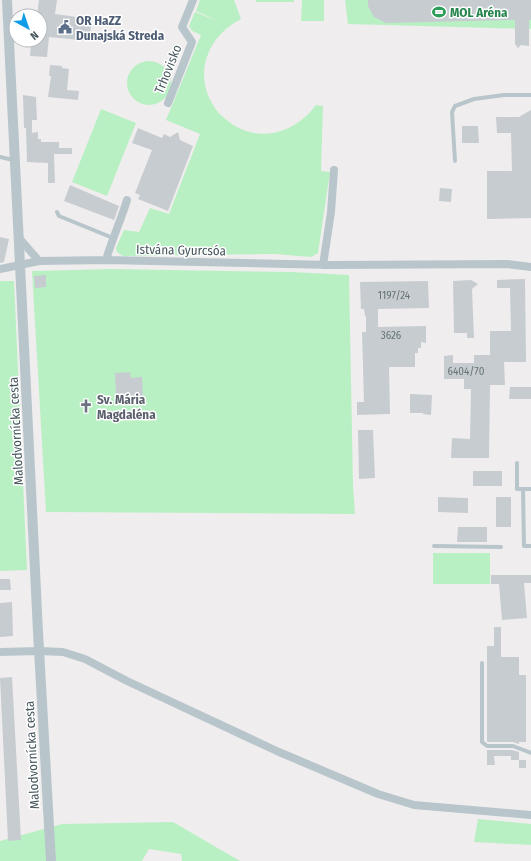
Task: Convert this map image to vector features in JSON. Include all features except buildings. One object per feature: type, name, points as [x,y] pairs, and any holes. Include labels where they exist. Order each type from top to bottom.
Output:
[{"type":"street","name":"Malodvornícka cesta","points":[[7,0],[39,651],[52,861]]},
{"type":"street","name":"Trhovisko","points":[[168,103],[192,42],[182,26],[193,0]]},
{"type":"street","points":[[323,265],[331,212],[334,170]]},
{"type":"street","points":[[106,260],[127,200]]},
{"type":"street","points":[[19,238],[39,261]]},
{"type":"street","name":"Istvána Gyurcsóa","points":[[0,269],[39,261],[106,260],[323,265],[506,264],[531,267]]},
{"type":"street","points":[[0,652],[63,652],[85,659],[127,681],[279,752],[378,794],[414,805],[531,816]]},
{"type":"lane","points":[[455,160],[452,112],[455,106],[474,99],[504,95],[531,95]]},
{"type":"lane","points":[[0,157],[16,160]]},
{"type":"lane","points":[[57,212],[59,216],[113,238]]},
{"type":"lane","points":[[517,463],[517,489],[531,489]]},
{"type":"lane","points":[[523,489],[524,546],[531,546]]},
{"type":"lane","points":[[434,546],[501,547]]},
{"type":"lane","points":[[482,663],[482,742],[487,746],[514,746],[531,753]]},
{"type":"green space","points":[[200,0],[234,0],[241,19],[222,32],[215,41],[206,61],[204,72],[208,95],[215,108],[221,115],[245,131],[271,133],[283,130],[295,124],[306,116],[316,105],[323,106],[321,171],[330,172],[318,253],[311,257],[275,254],[123,256],[117,252],[116,248],[124,230],[139,232],[150,208],[169,214],[200,134],[166,120],[201,35],[192,31],[189,26],[195,12],[218,21],[196,11]]},
{"type":"green space","points":[[256,0],[294,0],[294,2],[256,2]]},
{"type":"green space","points":[[302,0],[324,0],[324,21],[301,21]]},
{"type":"green space","name":"MOL Aréna","points":[[345,0],[531,0],[531,29],[348,24]]},
{"type":"green space","points":[[145,61],[153,61],[165,67],[171,79],[171,87],[165,99],[153,105],[145,105],[133,99],[127,87],[127,79],[133,67]]},
{"type":"green space","points":[[101,109],[136,123],[107,196],[72,182]]},
{"type":"green space","points":[[110,269],[291,272],[349,275],[353,485],[355,514],[46,512],[32,271]]},
{"type":"green space","points":[[0,281],[14,281],[27,570],[0,571]]},
{"type":"green space","points":[[433,553],[490,553],[490,584],[433,584]]},
{"type":"green space","points":[[478,819],[531,824],[531,845],[474,842]]},
{"type":"green space","points":[[173,822],[240,861],[182,861],[181,854],[149,849],[142,861],[0,861],[0,841],[62,824]]},
{"type":"place","name":"MOL Aréna","points":[[439,12]]},
{"type":"place","name":"OR HaZZ Dunajská Streda","points":[[65,27]]},
{"type":"place","name":"Sv. Mária Magdaléna","points":[[86,406]]}]
